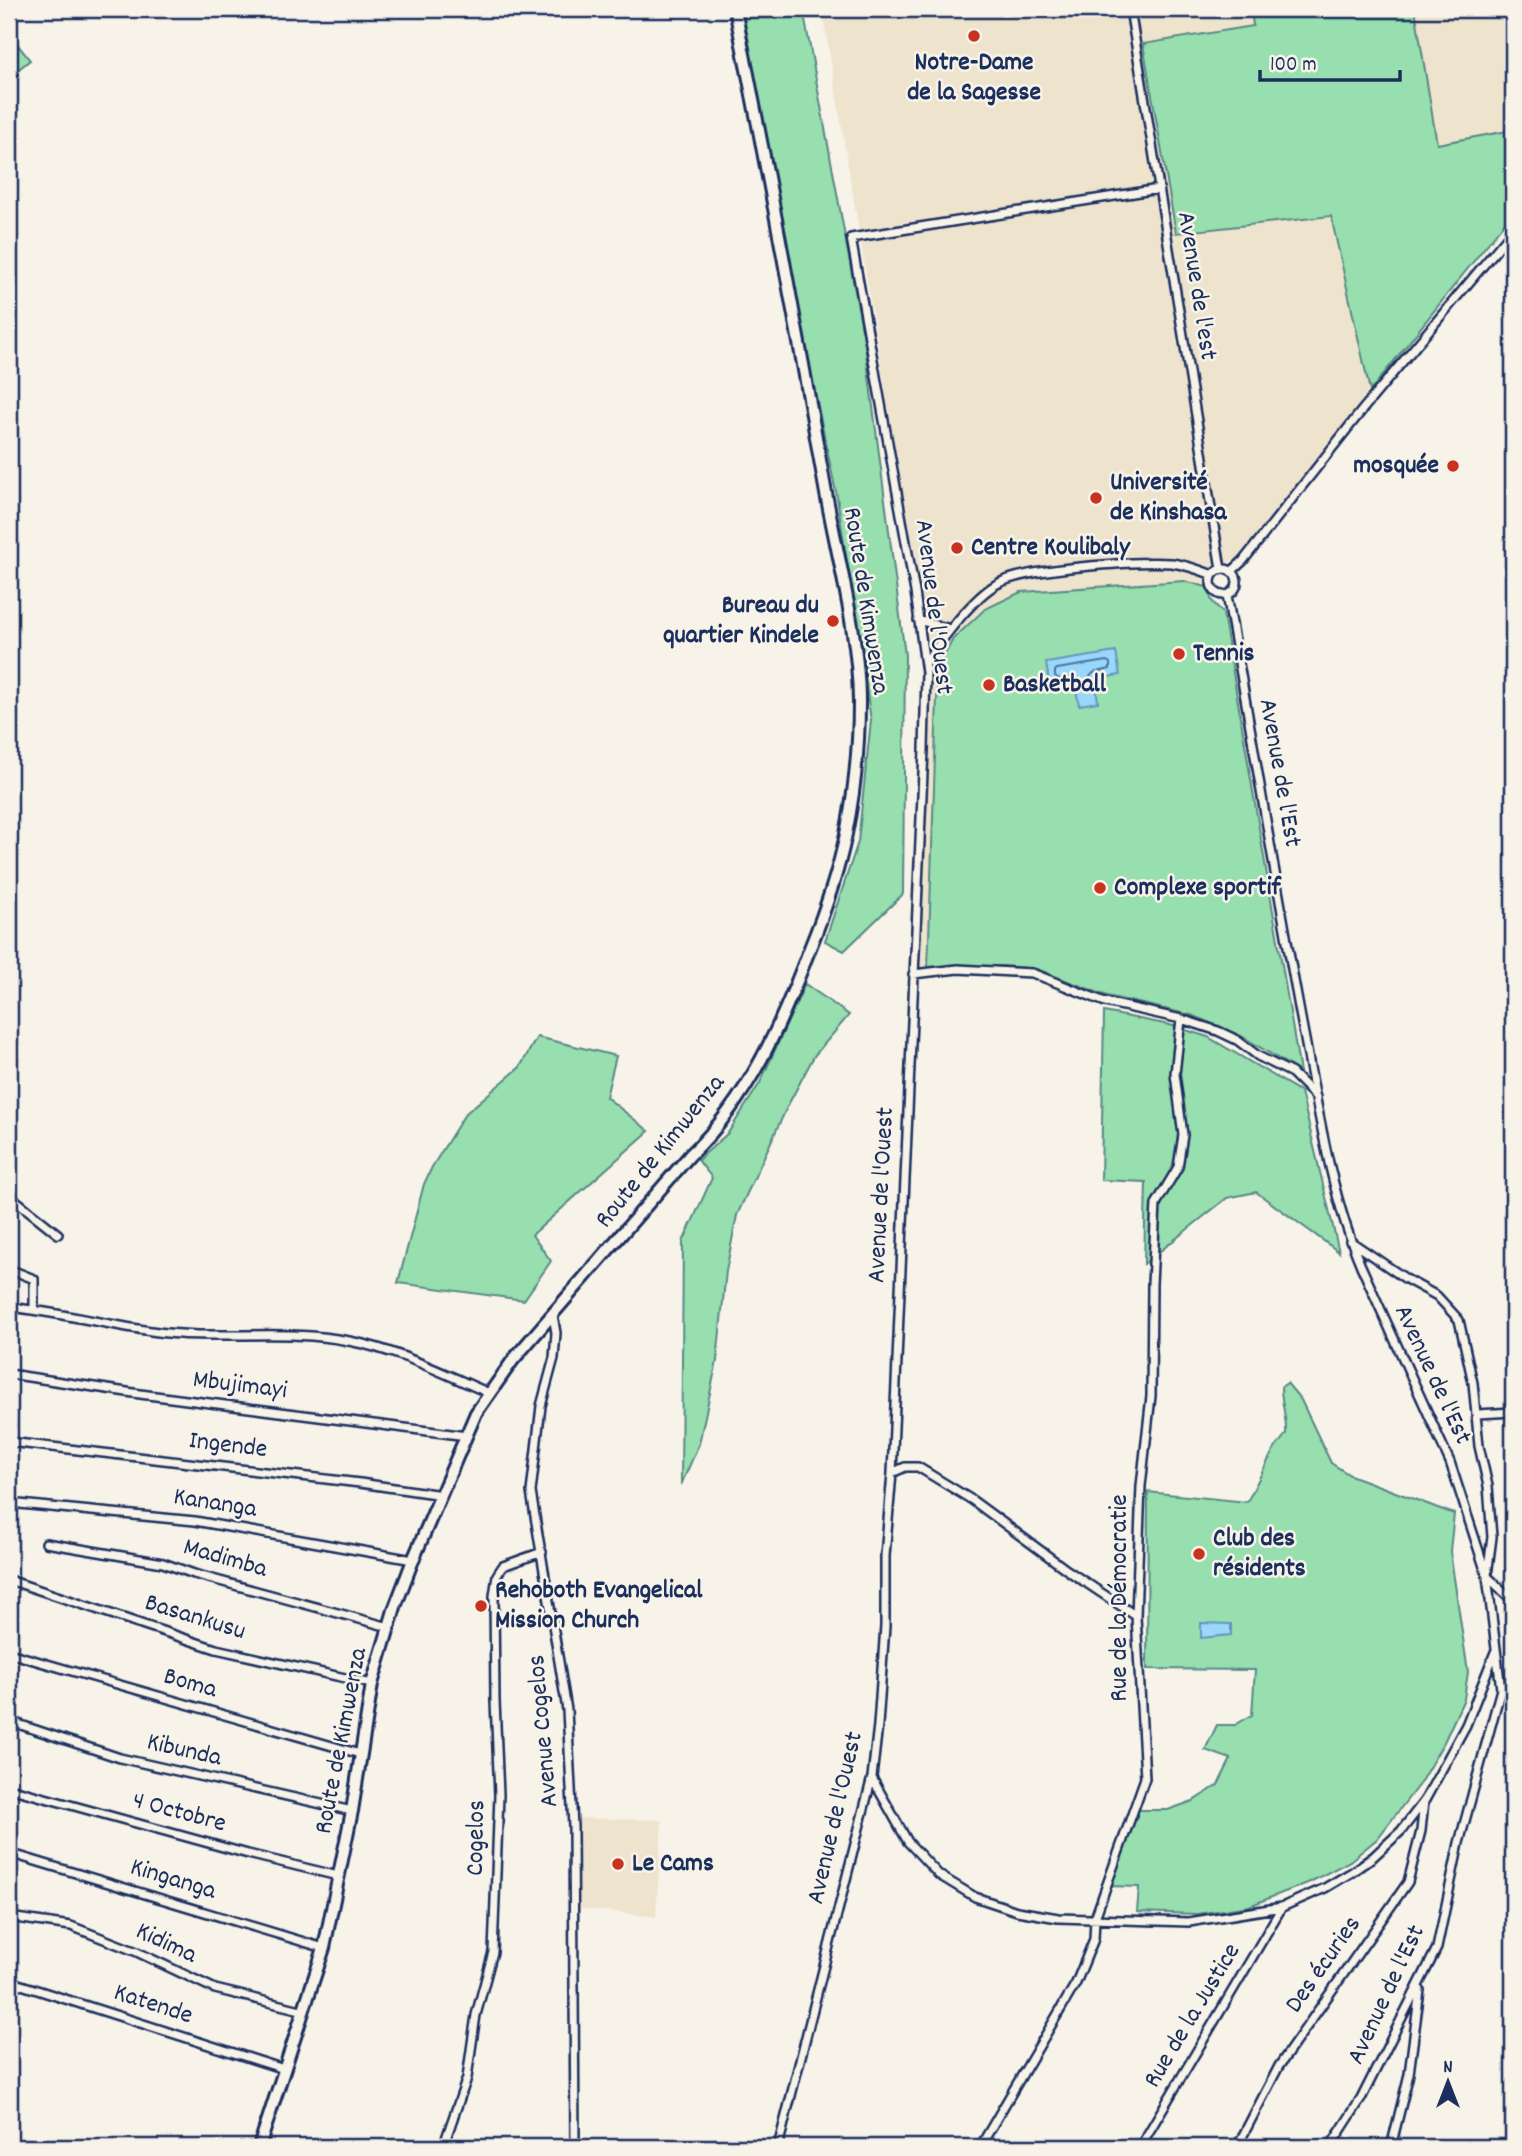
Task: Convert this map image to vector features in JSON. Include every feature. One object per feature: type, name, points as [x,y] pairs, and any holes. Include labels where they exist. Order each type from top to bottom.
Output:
[{"type":"street","name":"Route de Kimwenza","points":[[259,2147],[306,2011],[324,1948],[352,1811],[372,1684],[412,1560],[477,1413],[513,1360],[690,1155],[705,1142],[733,1103],[768,1046],[797,984],[840,859],[854,787],[859,699],[849,614],[762,137],[735,9]]},
{"type":"street","name":"Avenue de l'est","points":[[1130,9],[1221,569]]},
{"type":"street","name":"Avenue de l'Ouest","points":[[778,2147],[872,1777],[878,1725],[885,1626],[885,1556],[892,1473],[925,750],[925,663],[851,238],[1159,189]]},
{"type":"street","points":[[925,663],[950,629],[1000,582],[1035,573],[1104,566],[1172,564],[1213,575],[1221,569],[1231,572],[1243,561],[1363,409],[1513,230]]},
{"type":"street","name":"Avenue de l'Est","points":[[1227,595],[1237,584],[1231,572]]},
{"type":"street","name":"Avenue de l'Est","points":[[1213,575],[1211,583],[1214,590],[1227,595]]},
{"type":"street","name":"Avenue de l'Est","points":[[1227,595],[1289,952],[1317,1098],[1350,1241],[1395,1346],[1450,1462],[1487,1576],[1500,1694],[1460,1843],[1437,1948],[1361,2099],[1330,2147]]},
{"type":"street","points":[[918,620],[950,629]]},
{"type":"street","points":[[913,974],[958,969],[1027,972],[1105,1002],[1181,1019],[1237,1040],[1258,1056],[1292,1073],[1317,1098]]},
{"type":"street","name":"Rue de la Démocratie","points":[[980,2147],[1076,1983],[1094,1939],[1096,1918],[1145,1778],[1136,1616],[1141,1486],[1151,1396],[1156,1204],[1178,1167],[1183,1135],[1175,1074],[1181,1019]]},
{"type":"street","points":[[9,1195],[58,1234]]},
{"type":"street","points":[[1350,1241],[1406,1279],[1437,1296],[1458,1320],[1478,1414],[1479,1446],[1488,1486],[1493,1537],[1487,1576],[1513,1601]]},
{"type":"street","points":[[9,1269],[34,1279],[34,1310]]},
{"type":"street","points":[[9,1307],[151,1331],[218,1337],[275,1334],[348,1340],[387,1351],[489,1393]]},
{"type":"street","name":"Avenue Cogelos","points":[[553,1315],[556,1333],[554,1358],[541,1406],[531,1492],[567,1710],[575,1937],[575,2147]]},
{"type":"street","name":"Mbujimayi","points":[[9,1374],[140,1394],[467,1436]]},
{"type":"street","points":[[1478,1414],[1513,1412]]},
{"type":"street","name":"Ingende","points":[[9,1442],[347,1481],[442,1495]]},
{"type":"street","points":[[892,1473],[918,1467],[972,1500],[1067,1570],[1136,1616]]},
{"type":"street","name":"Kananga","points":[[9,1503],[195,1521],[412,1560]]},
{"type":"street","name":"Madimba","points":[[46,1543],[163,1563],[194,1574],[389,1627]]},
{"type":"street","name":"Cogelos","points":[[443,2147],[467,2078],[476,2015],[493,1952],[499,1795],[494,1596],[497,1575],[503,1566],[542,1552]]},
{"type":"street","name":"Basankusu","points":[[9,1580],[216,1649],[372,1684]]},
{"type":"street","points":[[872,1777],[908,1842],[939,1875],[975,1897],[1017,1911],[1058,1918],[1189,1922],[1282,1907],[1325,1888],[1373,1857],[1401,1831],[1424,1800],[1466,1725],[1496,1648]]},
{"type":"street","name":"Boma","points":[[9,1653],[359,1754]]},
{"type":"street","name":"Kibunda","points":[[9,1721],[120,1758],[352,1811]]},
{"type":"street","name":"4 Octobre","points":[[9,1788],[338,1876]]},
{"type":"street","name":"Des écuries","points":[[1237,2147],[1279,2066],[1408,1882],[1421,1831],[1424,1800]]},
{"type":"street","name":"Kinganga","points":[[9,1853],[324,1948]]},
{"type":"street","name":"Rue de la Justice","points":[[1140,2147],[1282,1907]]},
{"type":"street","name":"Kidima","points":[[9,1917],[71,1926],[136,1952],[215,1989],[306,2011]]},
{"type":"street","name":"Katende","points":[[9,1981],[285,2069]]},
{"type":"street","points":[[1391,2147],[1409,2074],[1420,1984]]},
{"type":"shaded area","name":"Université de Kinshasa","points":[[822,9],[1513,9],[1513,212],[1242,557],[1216,567],[1210,575],[1207,587],[1212,601],[1223,613],[1232,659],[1300,1072],[1243,1037],[1191,1015],[1107,996],[1037,969],[952,966],[916,969],[928,670],[921,605]]},
{"type":"shaded area","name":"Le Cams","points":[[576,1818],[662,1820],[656,1917],[578,1908]]},
{"type":"green space","points":[[803,9],[865,345],[905,655],[903,894],[844,951],[825,941],[858,842],[871,720],[837,497],[774,197],[741,14]]},
{"type":"green space","points":[[1251,9],[1415,9],[1437,144],[1513,130],[1513,212],[1370,391],[1331,216],[1176,233],[1143,44],[1253,26]]},
{"type":"green space","points":[[9,34],[30,60],[9,77]]},
{"type":"green space","name":"Complexe sportif","points":[[1184,581],[1207,587],[1212,601],[1223,613],[1300,1072],[1243,1037],[1191,1015],[1107,996],[1037,969],[1001,966],[928,968],[938,667],[953,639],[985,609],[1021,592]]},
{"type":"green space","points":[[805,984],[849,1015],[814,1056],[737,1215],[726,1271],[717,1361],[699,1444],[681,1485],[683,1242],[712,1178],[698,1160],[728,1133],[760,1083]]},
{"type":"green space","points":[[1104,1012],[1170,1025],[1208,1037],[1301,1092],[1339,1252],[1256,1192],[1227,1198],[1144,1264],[1146,1182],[1101,1180]]},
{"type":"green space","points":[[537,1037],[616,1056],[606,1097],[649,1131],[532,1235],[551,1261],[524,1300],[398,1283],[424,1184],[432,1167],[465,1114],[520,1067]]},
{"type":"green space","points":[[1287,1383],[1301,1400],[1331,1463],[1350,1475],[1454,1514],[1450,1551],[1468,1672],[1464,1699],[1444,1742],[1420,1783],[1377,1839],[1350,1861],[1310,1882],[1249,1906],[1197,1914],[1137,1912],[1139,1887],[1108,1886],[1135,1810],[1168,1810],[1193,1801],[1218,1785],[1231,1759],[1205,1750],[1217,1725],[1235,1725],[1252,1715],[1255,1670],[1147,1669],[1148,1492],[1247,1502],[1273,1451],[1286,1434],[1281,1387]]},
{"type":"water","points":[[1116,652],[1120,675],[1095,679],[1098,702],[1079,705],[1075,684],[1050,688],[1046,663]]},
{"type":"water","points":[[1201,1623],[1231,1624],[1231,1635],[1201,1638]]},
{"type":"waterway","points":[[187,1466],[214,1471]]},
{"type":"place","name":"Notre-Dame de la Sagesse","points":[[974,36]]},
{"type":"place","name":"mosquée","points":[[1453,466]]},
{"type":"place","name":"Université de Kinshasa","points":[[1096,498]]},
{"type":"place","name":"Centre Koulibaly","points":[[957,548]]},
{"type":"place","name":"Bureau du quartier Kindele","points":[[833,621]]},
{"type":"place","name":"Tennis","points":[[1179,654]]},
{"type":"place","name":"Basketball","points":[[989,685]]},
{"type":"place","name":"Complexe sportif","points":[[1100,888]]},
{"type":"place","name":"Club des résidents","points":[[1199,1554]]},
{"type":"place","name":"Rehoboth Evangelical Mission Church","points":[[481,1606]]},
{"type":"place","name":"Le Cams","points":[[618,1864]]}]
